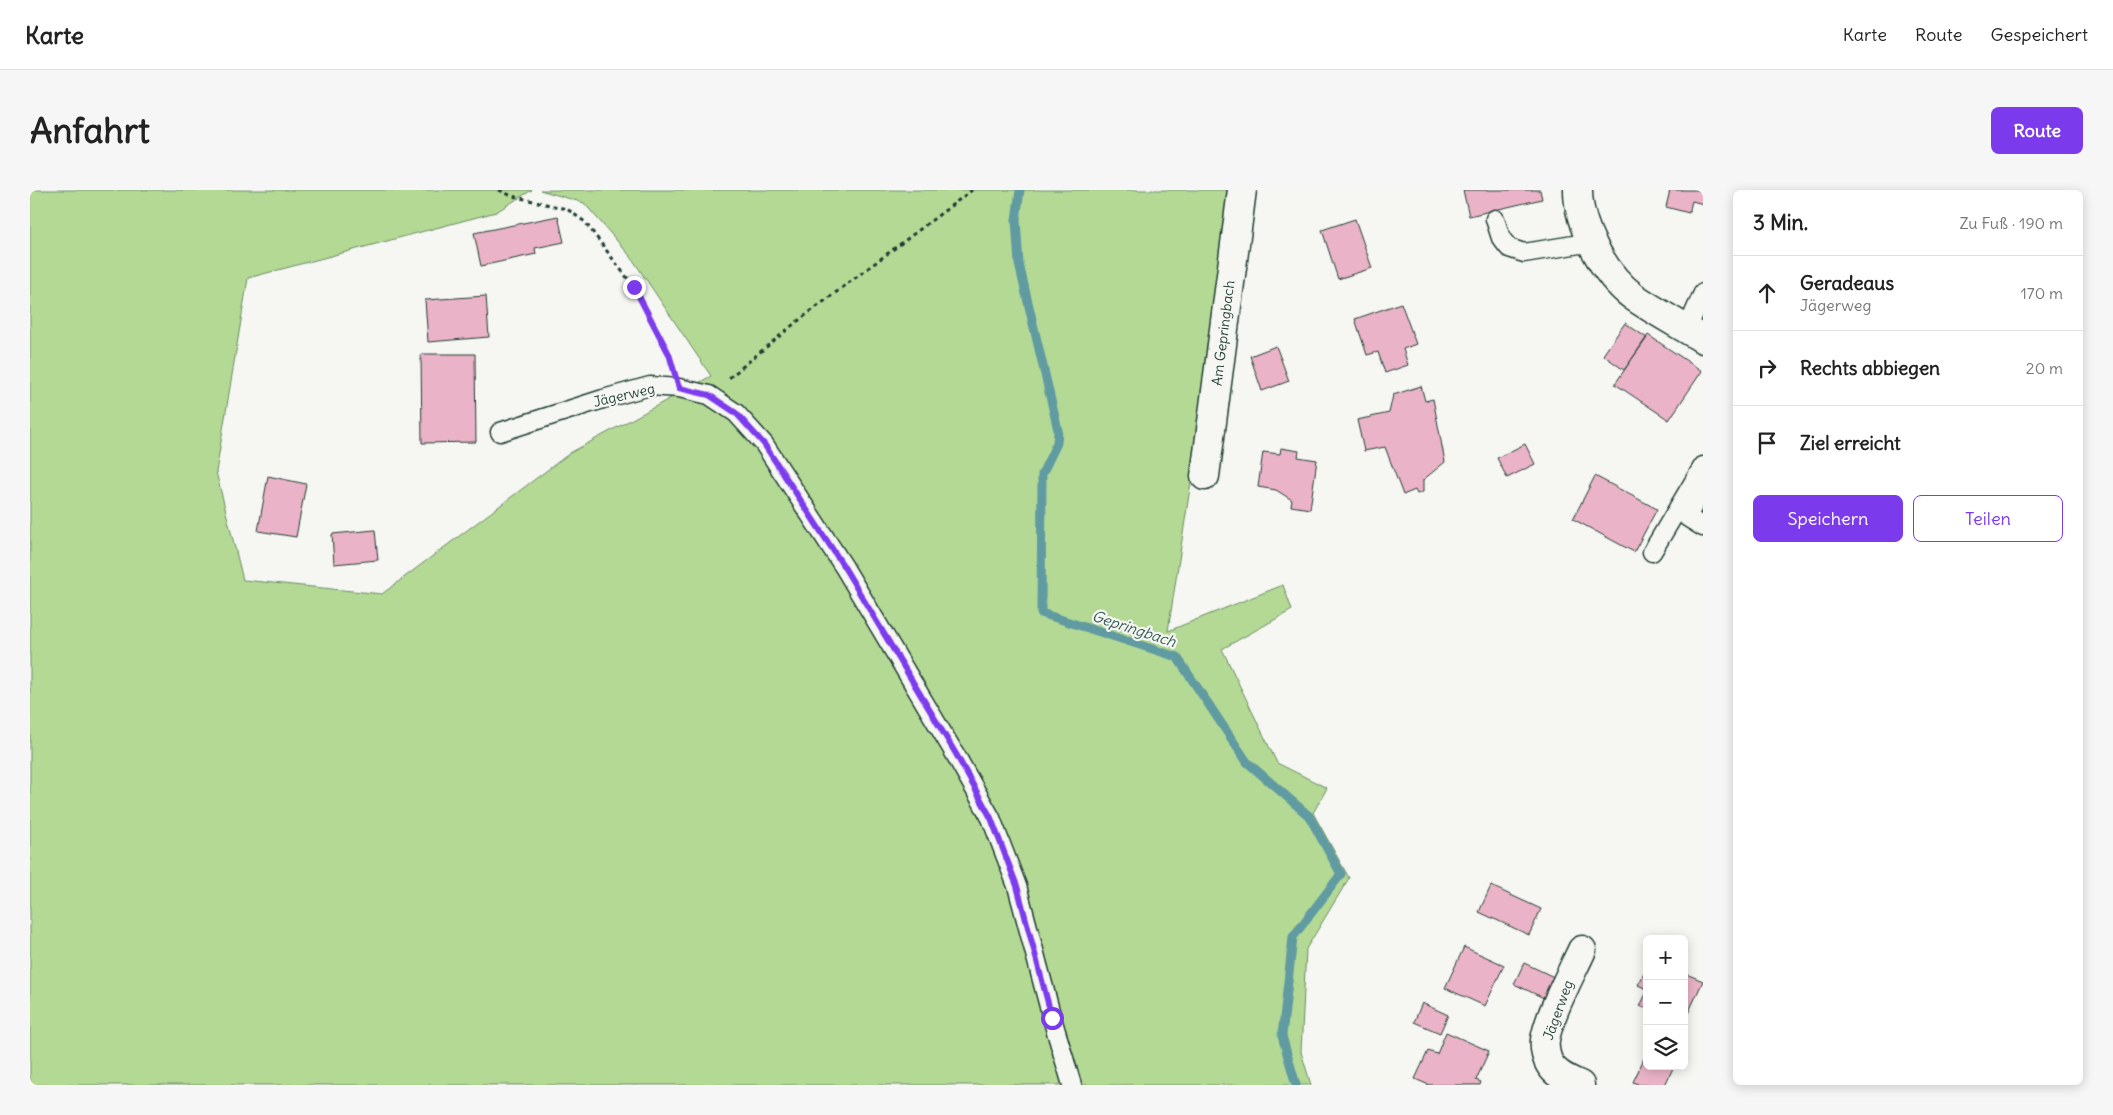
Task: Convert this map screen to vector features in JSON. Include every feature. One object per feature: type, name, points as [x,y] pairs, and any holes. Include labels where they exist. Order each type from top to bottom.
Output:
[{"type":"street","name":"Am Gepringbach","points":[[1205,476],[1242,190]]},
{"type":"street","points":[[1578,190],[1582,219],[1592,242],[1614,277],[1633,296],[1695,334]]},
{"type":"street","name":"Jägerweg","points":[[1580,1085],[1557,1073],[1550,1064],[1546,1053],[1545,1041],[1549,1027],[1582,950]]},
{"type":"lane","points":[[1494,219],[1500,238],[1509,248],[1524,253],[1592,242]]},
{"type":"lane","points":[[1695,334],[1703,292]]},
{"type":"lane","name":"Jägerweg","points":[[500,432],[603,398],[650,386],[679,388],[709,395],[736,413],[764,444],[844,567],[956,754],[991,818],[1017,886],[1072,1085]]},
{"type":"lane","points":[[1703,466],[1698,497],[1687,518],[1703,527]]},
{"type":"lane","points":[[1652,552],[1703,466]]},
{"type":"path","points":[[499,190],[512,196],[568,209],[585,222],[634,287],[669,354],[679,388]]},
{"type":"path","points":[[709,395],[794,324],[972,190]]},
{"type":"green space","points":[[30,190],[532,190],[496,212],[248,278],[216,472],[243,580],[382,594],[570,453],[711,376],[631,257],[584,203],[540,190],[1229,190],[1192,475],[1168,631],[1283,585],[1292,610],[1222,649],[1277,763],[1327,788],[1313,813],[1349,878],[1306,949],[1301,1052],[1311,1085],[30,1085]]},
{"type":"building","points":[[1463,190],[1540,190],[1542,199],[1469,216]]},
{"type":"building","points":[[1670,190],[1703,190],[1703,204],[1692,201],[1689,213],[1666,207]]},
{"type":"building","points":[[558,216],[564,242],[535,248],[536,254],[481,266],[474,233]]},
{"type":"building","points":[[1355,219],[1372,268],[1338,279],[1322,230]]},
{"type":"building","points":[[486,296],[489,337],[428,342],[425,300]]},
{"type":"building","points":[[1401,303],[1416,344],[1403,349],[1408,365],[1385,373],[1378,352],[1367,355],[1355,319]]},
{"type":"building","points":[[1625,323],[1647,338],[1624,370],[1603,355]]},
{"type":"building","points":[[1648,335],[1702,371],[1669,420],[1615,384]]},
{"type":"building","points":[[1276,346],[1289,381],[1262,391],[1250,356]]},
{"type":"building","points":[[421,354],[475,354],[476,442],[422,443]]},
{"type":"building","points":[[1421,386],[1425,401],[1433,399],[1445,462],[1423,480],[1423,492],[1417,494],[1415,490],[1403,495],[1385,447],[1364,451],[1357,420],[1389,413],[1393,395]]},
{"type":"building","points":[[1525,444],[1535,464],[1507,478],[1497,458]]},
{"type":"building","points":[[1281,448],[1299,451],[1298,457],[1317,460],[1310,509],[1291,506],[1292,500],[1276,490],[1258,487],[1263,452],[1280,454]]},
{"type":"building","points":[[268,476],[306,484],[296,537],[258,531]]},
{"type":"building","points":[[1595,476],[1657,509],[1634,552],[1573,519]]},
{"type":"building","points":[[375,530],[378,560],[334,564],[332,534]]},
{"type":"building","points":[[1491,886],[1541,909],[1529,935],[1479,912]]},
{"type":"building","points":[[1464,947],[1504,965],[1485,1006],[1445,988]]},
{"type":"building","points":[[1524,963],[1556,978],[1546,999],[1514,984]]},
{"type":"building","points":[[1688,975],[1703,981],[1688,1013]]},
{"type":"building","points":[[1643,976],[1643,987],[1638,985]]},
{"type":"building","points":[[1422,1003],[1448,1015],[1440,1033],[1414,1022]]},
{"type":"building","points":[[1446,1032],[1489,1051],[1476,1080],[1481,1082],[1480,1085],[1429,1085],[1415,1079],[1428,1051],[1437,1054]]},
{"type":"building","points":[[1643,1061],[1643,1070],[1672,1070],[1665,1085],[1640,1085],[1633,1082]]},
{"type":"waterway","name":"Gepringbach","points":[[1020,190],[1016,220],[1019,264],[1058,430],[1057,443],[1042,474],[1041,613],[1177,657],[1247,762],[1309,816],[1341,874],[1293,937],[1282,1036],[1296,1085]]},
{"type":"route","points":[[634,287],[669,354],[679,388],[709,395],[736,413],[764,444],[844,567],[956,754],[991,818],[1017,886],[1052,1018]]}]
